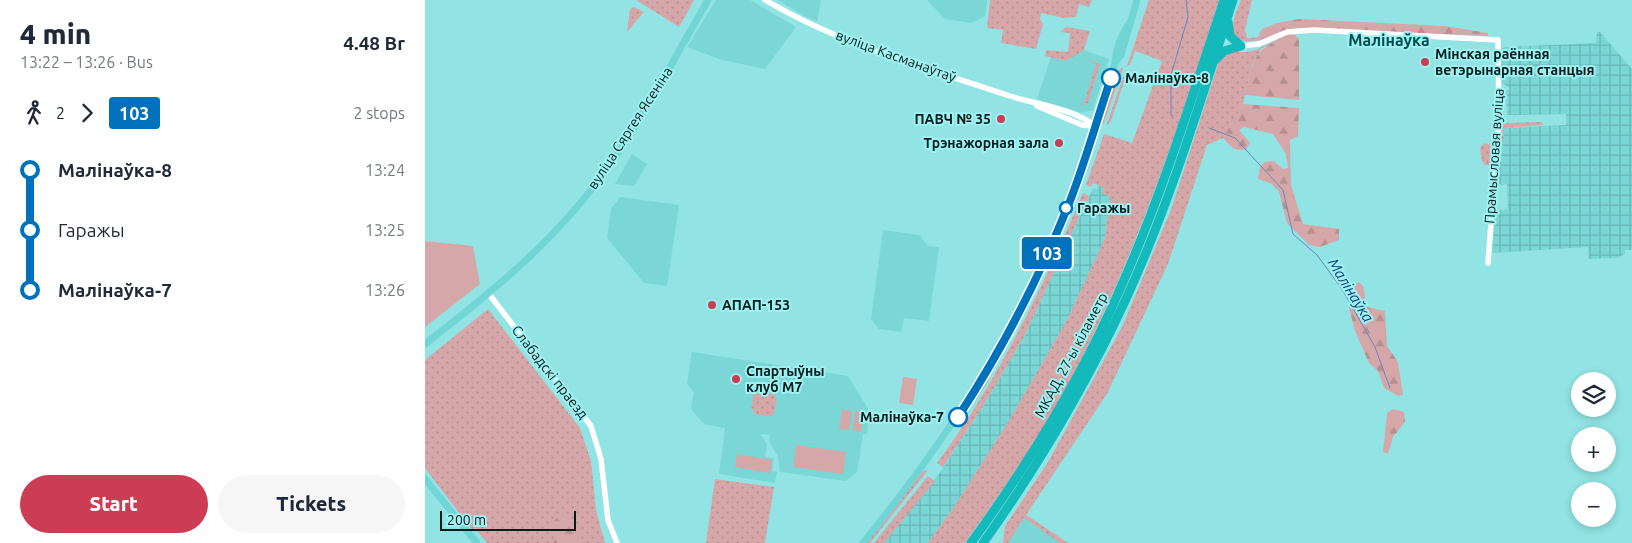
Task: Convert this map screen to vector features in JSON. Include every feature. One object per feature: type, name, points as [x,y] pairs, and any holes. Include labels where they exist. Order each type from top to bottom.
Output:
[{"type":"highway","points":[[1173,166],[1224,0]]},
{"type":"highway","points":[[1173,166],[1212,63],[1233,0]]},
{"type":"highway","points":[[1212,63],[1224,51],[1241,46],[1229,32],[1228,16]]},
{"type":"highway","name":"МКАД, 27-ы кіламетр","points":[[971,543],[1025,465],[1069,392],[1120,289],[1173,166]]},
{"type":"highway","name":"МКАД, 27-ы кіламетр","points":[[983,543],[1057,431],[1079,394],[1127,297],[1148,248],[1173,166]]},
{"type":"main road","name":"вуліца Сяргея Ясеніна","points":[[425,344],[489,294],[550,237],[598,180],[623,143],[708,0]]},
{"type":"main road","points":[[863,543],[934,452],[987,372],[1020,310],[1053,240],[1075,185],[1115,63],[1116,53],[1123,33],[1130,22],[1137,0]]},
{"type":"main road","points":[[425,479],[477,543]]},
{"type":"street","name":"вуліца Касманаўтаў","points":[[765,0],[799,19],[864,47],[1031,103],[1065,119],[1095,126]]},
{"type":"street","name":"Прамысловая вуліца","points":[[1241,46],[1253,46],[1282,34],[1301,31],[1498,40],[1499,120],[1488,263]]},
{"type":"street","name":"Слабадскі праезд","points":[[489,294],[591,426],[601,460],[607,520],[617,543]]},
{"type":"shaded area","points":[[716,0],[750,0],[796,27],[765,69],[722,60],[687,47]]},
{"type":"shaded area","points":[[778,0],[821,0],[817,21],[806,17]]},
{"type":"shaded area","points":[[927,0],[987,0],[985,16],[972,23],[945,19]]},
{"type":"shaded area","points":[[1597,32],[1600,32],[1632,69],[1632,250],[1625,250],[1625,254],[1617,258],[1589,259],[1588,247],[1492,253],[1495,211],[1508,209],[1507,184],[1501,185],[1497,182],[1497,169],[1501,160],[1504,128],[1566,125],[1566,114],[1507,115],[1506,90],[1509,90],[1509,87],[1501,83],[1501,49],[1504,47],[1596,43]]},
{"type":"shaded area","points":[[1084,50],[1109,59],[1093,110],[1082,113],[1037,99],[1051,57],[1066,61]]},
{"type":"shaded area","points":[[632,154],[647,164],[634,186],[615,184]]},
{"type":"shaded area","points":[[1099,185],[1104,188],[1102,192],[1110,197],[1105,238],[1068,318],[1010,419],[954,507],[928,543],[882,543],[939,474],[982,408],[1025,335],[1093,188],[1097,189]]},
{"type":"shaded area","points":[[620,197],[679,205],[667,286],[644,283],[607,238],[611,209]]},
{"type":"shaded area","points":[[883,230],[919,235],[928,246],[939,247],[929,321],[904,318],[901,332],[879,329],[871,319]]},
{"type":"shaded area","points":[[692,352],[848,376],[870,412],[867,434],[863,434],[857,472],[846,481],[780,472],[778,457],[769,441],[770,435],[760,434],[767,444],[765,457],[774,458],[772,471],[777,472],[775,483],[719,474],[725,428],[704,424],[691,409],[694,392],[687,384]]},
{"type":"shaded area","points":[[1026,515],[1068,543],[1007,543]]},
{"type":"green space","points":[[636,0],[694,0],[679,27]]},
{"type":"green space","points":[[990,0],[1092,0],[1089,7],[1079,4],[1076,17],[1064,18],[1041,13],[1040,19],[1043,24],[1036,49],[1001,43],[1003,30],[987,28]]},
{"type":"green space","points":[[1149,0],[1219,0],[1171,146],[1115,289],[1070,381],[1046,423],[1007,484],[965,543],[928,543],[954,507],[1010,419],[1068,318],[1105,238],[1110,197],[1102,193],[1104,188],[1093,183],[1091,187],[1086,185],[1104,134],[1132,143],[1162,61],[1135,51],[1130,65],[1127,66]]},
{"type":"green space","points":[[1241,0],[1252,0],[1245,30],[1247,38],[1260,37],[1287,29],[1296,29],[1270,38],[1248,41],[1240,40],[1234,35],[1233,26]]},
{"type":"green space","points":[[634,7],[644,12],[627,32],[630,9]]},
{"type":"green space","points":[[1299,19],[1445,26],[1488,33],[1488,36],[1296,28],[1257,39],[1262,29],[1277,23]]},
{"type":"green space","points":[[1066,27],[1090,31],[1084,50],[1066,61],[1045,56],[1046,50],[1068,52],[1070,33],[1060,32]]},
{"type":"green space","points":[[1288,34],[1294,34],[1299,39],[1299,100],[1245,95],[1250,72],[1256,57],[1267,46]]},
{"type":"green space","points":[[1270,42],[1261,49],[1252,65],[1243,104],[1223,138],[1207,145],[1168,264],[1107,394],[1026,515],[1068,543],[1060,543],[1024,518],[1008,543],[1003,543],[1005,526],[1048,462],[1122,327],[1171,210],[1219,61],[1226,54],[1259,49]]},
{"type":"green space","points":[[1085,59],[1100,64],[1088,103],[1083,105],[1079,104],[1084,104],[1096,64]]},
{"type":"green space","points":[[1123,68],[1103,125],[1101,119],[1117,72]]},
{"type":"green space","points":[[1126,69],[1126,76],[1111,121],[1106,126]]},
{"type":"green space","points":[[1243,104],[1299,108],[1298,136],[1290,140],[1291,185],[1303,224],[1339,229],[1339,240],[1320,247],[1309,245],[1287,223],[1279,192],[1272,184],[1258,179],[1260,167],[1264,162],[1274,161],[1283,169],[1288,168],[1286,154],[1273,134],[1244,127],[1239,130],[1250,143],[1246,149],[1242,150],[1233,148],[1223,138]]},
{"type":"green space","points":[[1541,122],[1543,125],[1504,128],[1503,142],[1501,142],[1502,126],[1504,123]]},
{"type":"green space","points":[[1484,143],[1496,146],[1492,165],[1485,165],[1482,161],[1480,148]]},
{"type":"green space","points":[[1083,193],[1089,196],[1025,335],[982,408],[943,467],[937,463],[980,399],[1018,332],[1052,263]]},
{"type":"green space","points":[[425,241],[473,246],[480,284],[425,327]]},
{"type":"green space","points":[[1359,282],[1363,286],[1367,307],[1385,311],[1387,346],[1398,362],[1403,395],[1398,396],[1384,388],[1378,371],[1369,363],[1355,331],[1349,308],[1353,285]]},
{"type":"green space","points":[[488,309],[580,428],[591,461],[596,510],[605,543],[487,543],[475,528],[472,530],[425,468],[425,360]]},
{"type":"green space","points":[[1021,314],[1024,314],[986,385],[965,416]]},
{"type":"green space","points":[[903,377],[917,379],[913,405],[899,403]]},
{"type":"green space","points":[[757,392],[774,394],[774,397],[777,397],[774,414],[771,416],[754,414],[754,411],[751,410],[754,393],[757,394]]},
{"type":"green space","points":[[1393,409],[1404,412],[1405,422],[1393,437],[1388,454],[1383,452],[1387,413]]},
{"type":"green space","points":[[842,410],[852,411],[849,430],[839,429]]},
{"type":"green space","points":[[855,411],[864,412],[861,432],[853,430]]},
{"type":"green space","points":[[796,445],[846,452],[843,474],[793,467]]},
{"type":"green space","points":[[737,454],[772,460],[770,473],[735,467]]},
{"type":"green space","points":[[928,470],[870,543],[866,543],[923,471]]},
{"type":"green space","points":[[928,476],[935,481],[884,543],[874,543]]},
{"type":"green space","points":[[715,479],[774,487],[765,543],[706,543]]},
{"type":"green space","points":[[565,510],[579,529],[579,543],[553,543],[556,537],[549,526]]},
{"type":"waterway","name":"Малінаўка","points":[[1173,116],[1171,115],[1171,75],[1188,17],[1186,0]]},
{"type":"waterway","name":"Малінаўка","points":[[1209,128],[1235,138],[1283,190],[1293,234],[1317,255],[1342,289],[1375,347],[1390,388]]},
{"type":"bus line","name":"103","points":[[958,417],[987,372],[1020,310],[1050,246],[1085,159],[1111,78]]},
{"type":"place","name":"Мінская раённая ветэрынарная станцыя","points":[[1425,62]]},
{"type":"place","name":"Малінаўка-8","points":[[1111,78]]},
{"type":"place","name":"ПАВЧ № 35","points":[[1001,119]]},
{"type":"place","name":"Трэнажорная зала","points":[[1059,143]]},
{"type":"place","name":"Гаражы","points":[[1066,208]]},
{"type":"place","name":"АПАП-153","points":[[712,305]]},
{"type":"place","name":"Спартыўны клуб М7","points":[[736,379]]},
{"type":"place","name":"Малінаўка-7","points":[[958,417]]},
{"type":"district","name":"Малінаўка","points":[[1389,40]]}]
